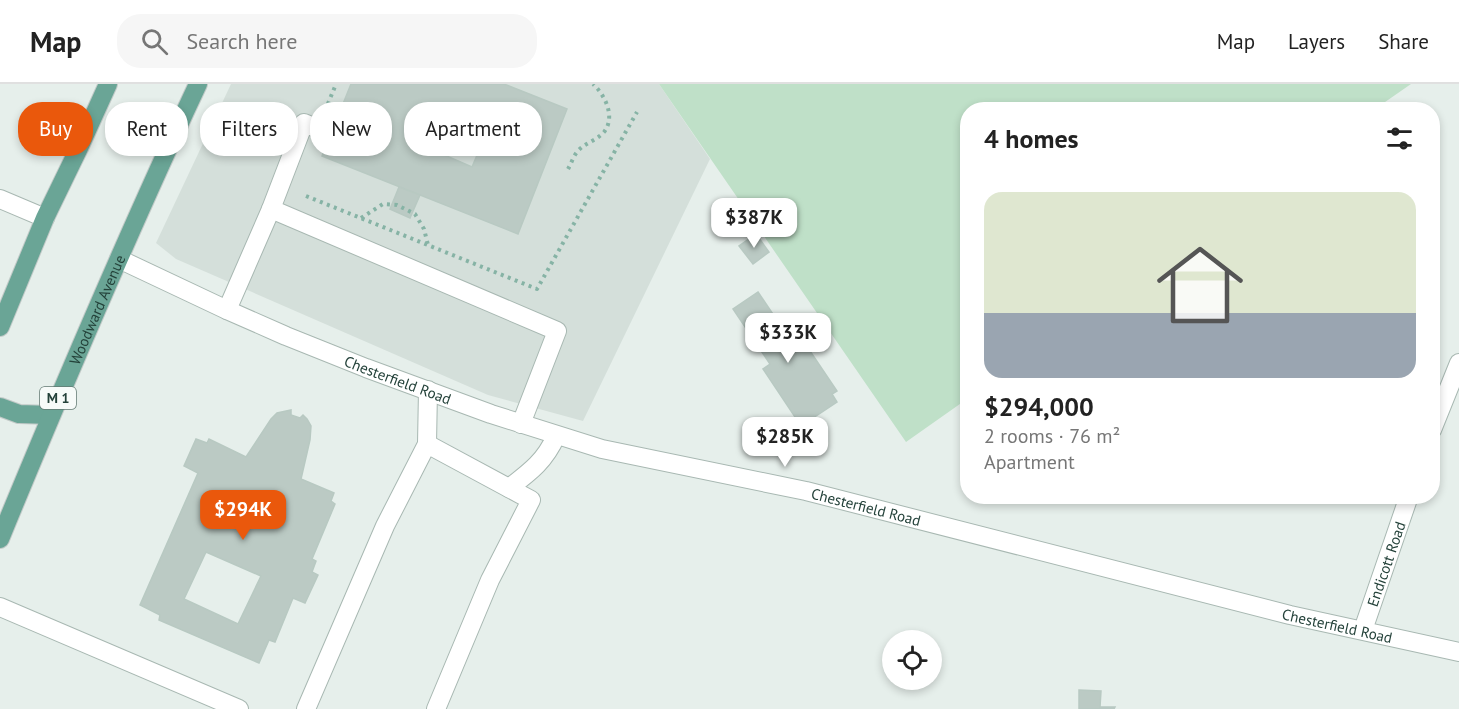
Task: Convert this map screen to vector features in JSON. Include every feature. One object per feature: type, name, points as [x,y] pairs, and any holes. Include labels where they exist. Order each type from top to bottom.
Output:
[{"type":"main road","points":[[0,327],[45,218],[108,84]]},
{"type":"main road","name":"Woodward Avenue","points":[[0,539],[143,203],[198,84]]},
{"type":"main road","points":[[0,407],[19,414],[51,415]]},
{"type":"street","points":[[227,310],[271,209],[304,123],[310,126]]},
{"type":"street","points":[[0,199],[45,218]]},
{"type":"street","points":[[271,209],[557,331],[521,424]]},
{"type":"street","name":"Chesterfield Road","points":[[119,260],[227,310],[356,364],[491,414],[602,450],[829,496],[1268,609],[1459,652]]},
{"type":"street","points":[[1440,409],[1459,363]]},
{"type":"street","points":[[306,709],[385,526],[427,444],[428,390]]},
{"type":"street","points":[[509,488],[535,468],[544,458],[556,436]]},
{"type":"street","points":[[427,444],[531,500],[490,580],[436,709]]},
{"type":"street","name":"Endicott Road","points":[[1363,630],[1406,504]]},
{"type":"street","points":[[0,607],[239,709]]},
{"type":"path","points":[[331,102],[336,84]]},
{"type":"path","points":[[568,169],[575,153],[605,130],[609,120],[608,106],[604,97],[593,84]]},
{"type":"path","points":[[306,196],[537,289],[637,112]]},
{"type":"path","points":[[360,218],[383,204],[397,205],[415,214],[424,229],[428,245]]},
{"type":"shaded area","points":[[231,84],[659,84],[710,159],[583,421],[488,395],[176,259],[156,243],[200,150],[200,156],[298,156],[298,102],[223,102]]},
{"type":"green space","points":[[659,84],[1411,84],[1385,102],[960,102],[960,404],[906,442]]},
{"type":"building","points":[[351,84],[504,84],[567,109],[518,234],[322,156],[392,156],[392,102],[344,102]]},
{"type":"building","points":[[399,187],[420,195],[410,218],[390,209]]},
{"type":"building","points":[[756,234],[769,252],[753,264],[739,246]]},
{"type":"building","points":[[758,292],[783,329],[774,335],[787,353],[804,342],[837,391],[832,394],[837,402],[801,426],[763,369],[770,364],[733,309]]},
{"type":"building","points":[[291,410],[291,415],[300,418],[303,415],[307,419],[311,426],[310,440],[301,479],[334,493],[331,501],[335,504],[312,559],[316,561],[312,572],[318,575],[305,603],[293,598],[275,642],[269,640],[259,663],[159,620],[160,615],[140,605],[198,473],[184,466],[196,439],[207,443],[209,439],[246,457],[277,413]],"holes":[[[206,552],[261,576],[238,624],[184,599]]]},
{"type":"building","points":[[1079,690],[1101,691],[1100,707],[1115,707],[1114,709],[1079,709]]}]
